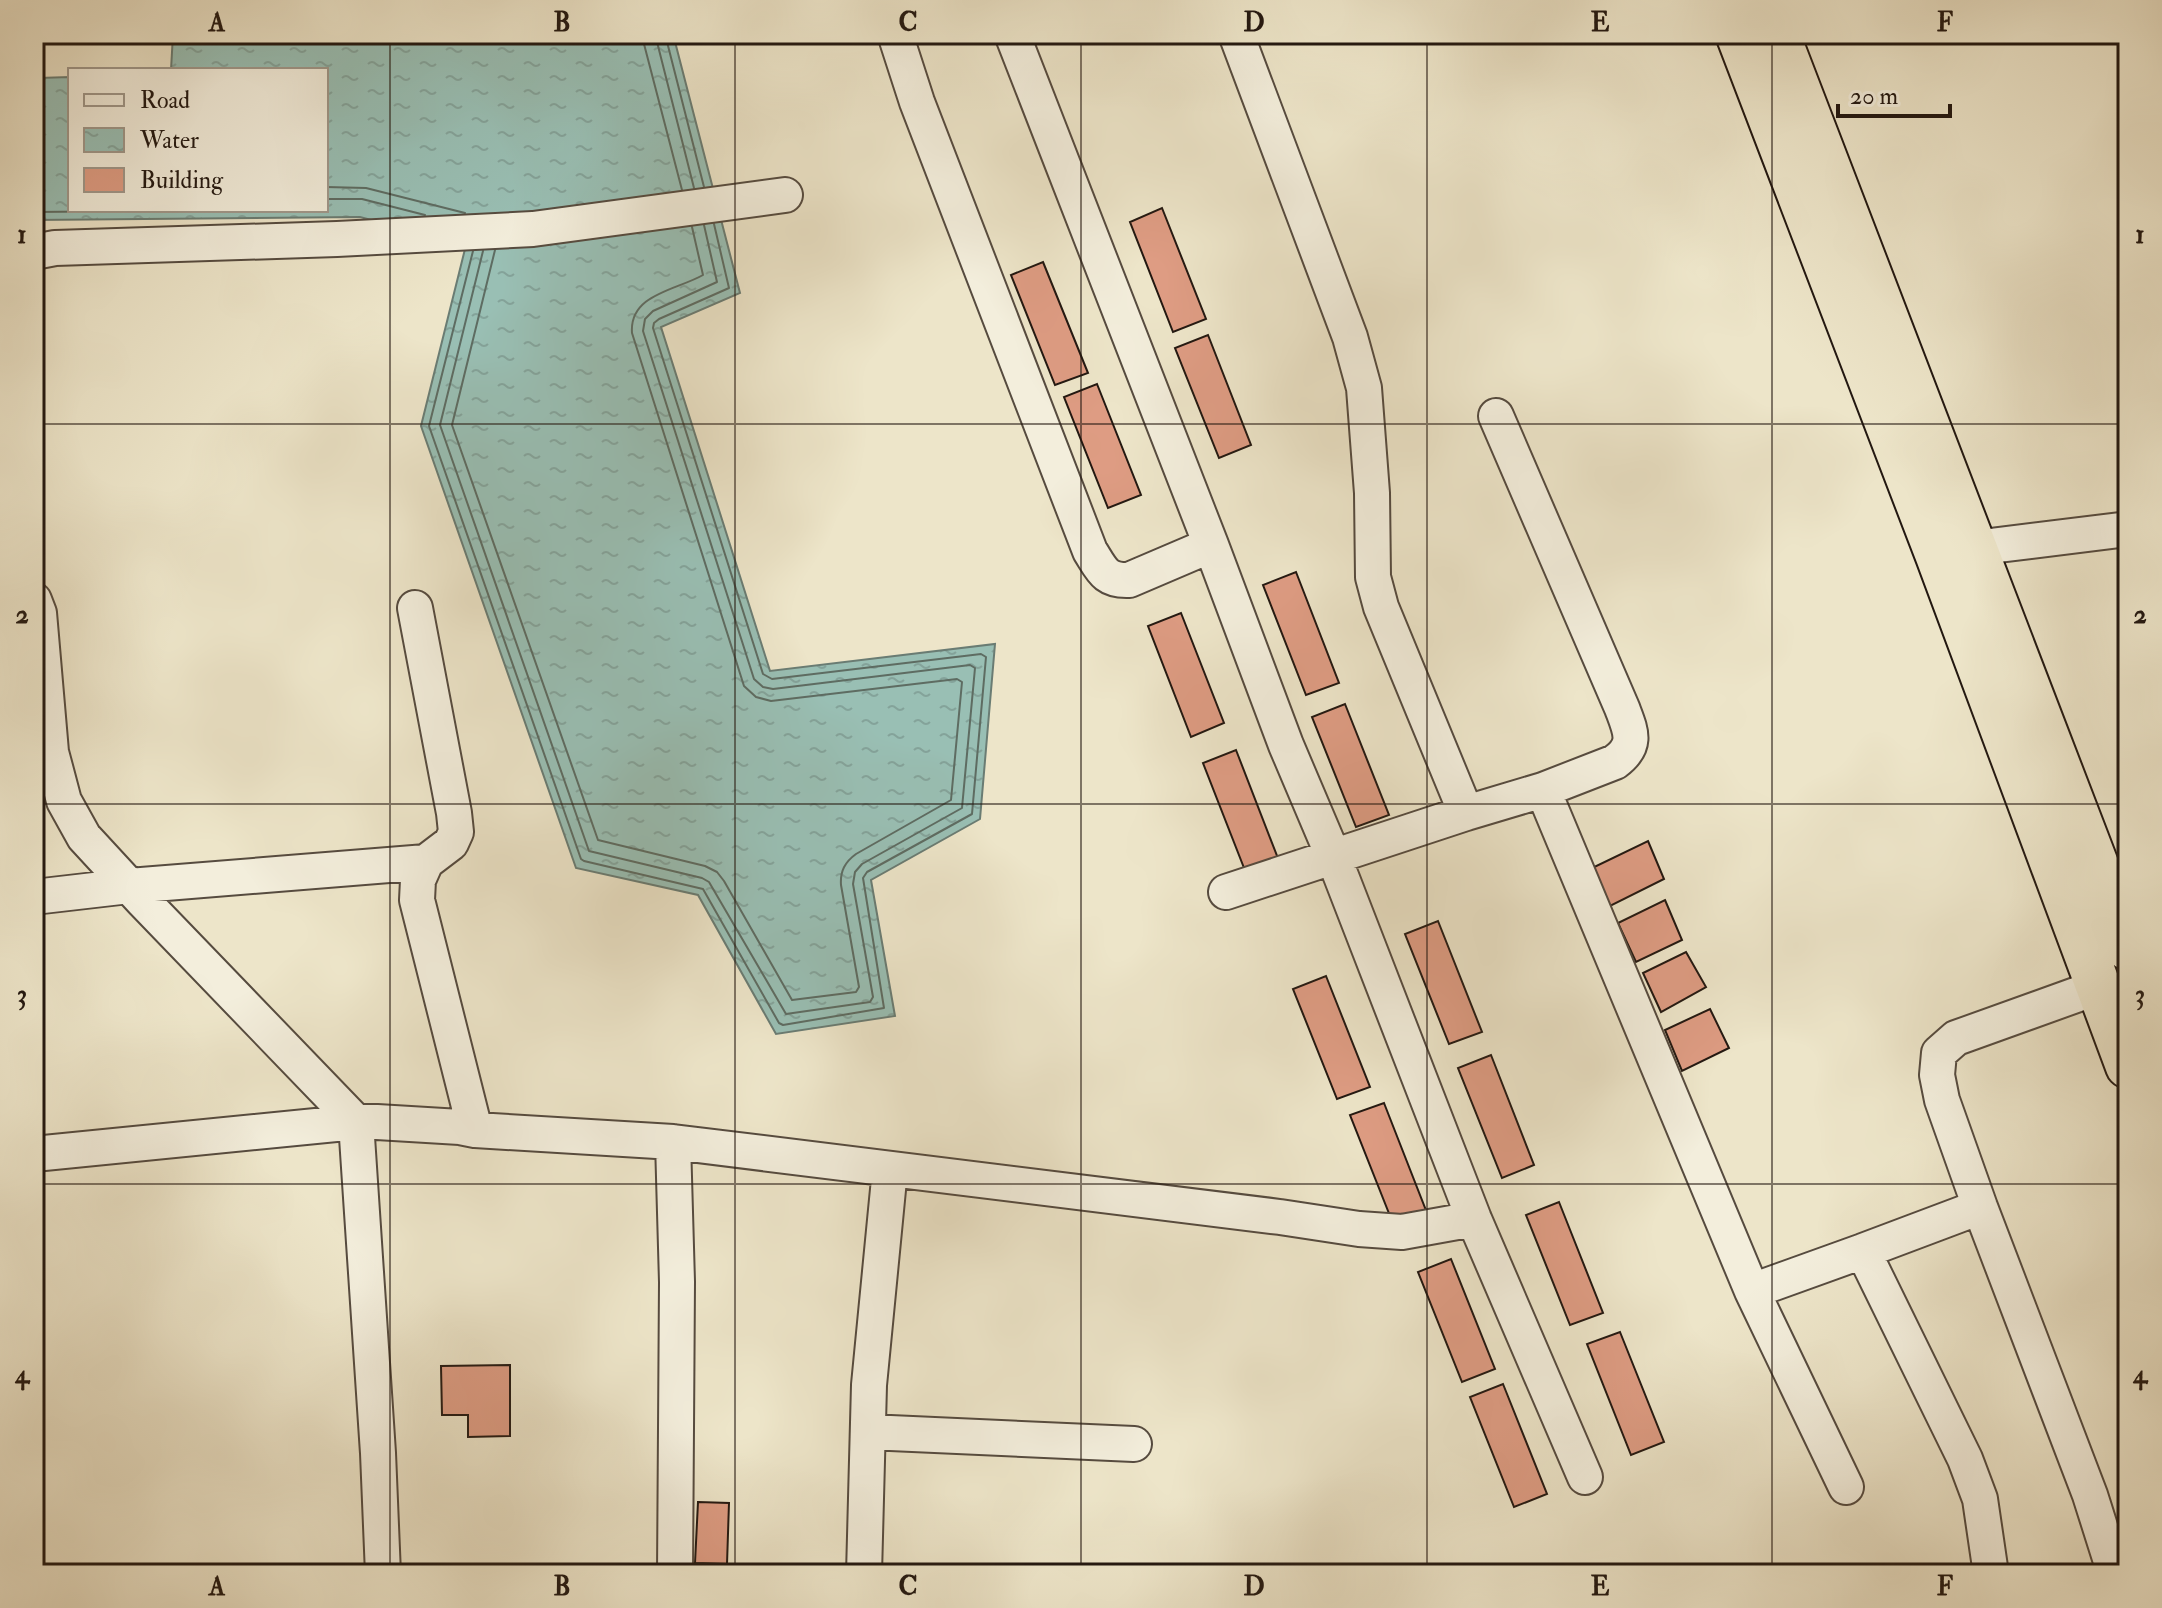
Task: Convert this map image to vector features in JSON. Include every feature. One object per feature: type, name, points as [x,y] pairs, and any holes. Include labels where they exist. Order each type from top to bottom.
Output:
[{"type":"highway","points":[[1738,34],[2128,1066]]},
{"type":"highway","points":[[1777,34],[2128,948]]},
{"type":"street","points":[[895,34],[917,102],[1090,551],[1105,575],[1116,580],[1129,580],[1211,545]]},
{"type":"street","points":[[1012,34],[1286,745],[1334,858],[1474,1219],[1585,1477]]},
{"type":"street","points":[[1236,34],[1350,337],[1364,388],[1372,493],[1373,577],[1381,607],[1466,813]]},
{"type":"street","points":[[34,252],[55,248],[533,229],[785,195]]},
{"type":"street","points":[[1226,892],[1543,790],[1615,762],[1631,744],[1630,728],[1496,416]]},
{"type":"street","points":[[1974,548],[2128,529]]},
{"type":"street","points":[[34,600],[39,613],[51,752],[64,801],[84,837],[356,1122],[383,1574]]},
{"type":"street","points":[[415,608],[456,832],[451,843],[426,862],[418,880],[417,900],[475,1130]]},
{"type":"street","points":[[1543,790],[1752,1291],[1846,1487]]},
{"type":"street","points":[[34,897],[129,886],[426,862]]},
{"type":"street","points":[[2098,987],[1956,1038],[1939,1053],[1937,1075],[1942,1100],[1980,1207],[2090,1495],[2115,1574]]},
{"type":"street","points":[[34,1154],[377,1122],[673,1142],[1359,1229],[1402,1232],[1474,1219]]},
{"type":"street","points":[[673,1142],[677,1282],[675,1574]]},
{"type":"street","points":[[864,1574],[869,1385],[890,1169]]},
{"type":"street","points":[[1752,1291],[1980,1207]]},
{"type":"street","points":[[1863,1251],[1965,1459],[1980,1499],[1991,1574]]},
{"type":"street","points":[[868,1432],[1134,1444]]},
{"type":"water","points":[[173,34],[673,34],[740,293],[661,327],[770,671],[995,644],[980,819],[871,880],[895,1016],[776,1034],[698,895],[576,868],[421,426],[466,245],[360,217],[34,220],[34,75],[38,78],[68,77],[68,212],[328,212],[328,68],[171,68]]},
{"type":"building","points":[[1162,208],[1206,319],[1173,332],[1130,222]]},
{"type":"building","points":[[1043,262],[1088,373],[1055,385],[1011,275]]},
{"type":"building","points":[[1208,335],[1251,445],[1219,458],[1175,348]]},
{"type":"building","points":[[1097,384],[1141,495],[1108,508],[1064,397]]},
{"type":"building","points":[[1296,572],[1339,683],[1306,695],[1263,585]]},
{"type":"building","points":[[1181,613],[1224,723],[1191,737],[1148,626]]},
{"type":"building","points":[[1345,704],[1389,815],[1356,827],[1312,717]]},
{"type":"building","points":[[1236,750],[1279,861],[1246,873],[1203,763]]},
{"type":"building","points":[[1648,841],[1664,879],[1606,908],[1588,870]]},
{"type":"building","points":[[1665,900],[1682,940],[1636,962],[1618,923]]},
{"type":"building","points":[[1438,921],[1482,1032],[1449,1044],[1405,934]]},
{"type":"building","points":[[1686,952],[1706,987],[1661,1012],[1643,973]]},
{"type":"building","points":[[1326,976],[1370,1087],[1337,1099],[1293,989]]},
{"type":"building","points":[[1710,1009],[1729,1048],[1682,1071],[1665,1030]]},
{"type":"building","points":[[1491,1055],[1534,1165],[1502,1178],[1458,1068]]},
{"type":"building","points":[[1384,1103],[1427,1213],[1394,1226],[1350,1115]]},
{"type":"building","points":[[1559,1202],[1603,1313],[1570,1325],[1526,1215]]},
{"type":"building","points":[[1451,1259],[1495,1369],[1462,1382],[1418,1272]]},
{"type":"building","points":[[1620,1332],[1664,1442],[1631,1455],[1587,1344]]},
{"type":"building","points":[[510,1365],[510,1436],[468,1437],[468,1415],[442,1415],[441,1366]]},
{"type":"building","points":[[1503,1384],[1547,1494],[1514,1507],[1470,1397]]},
{"type":"building","points":[[698,1502],[729,1503],[727,1564],[695,1563]]}]
